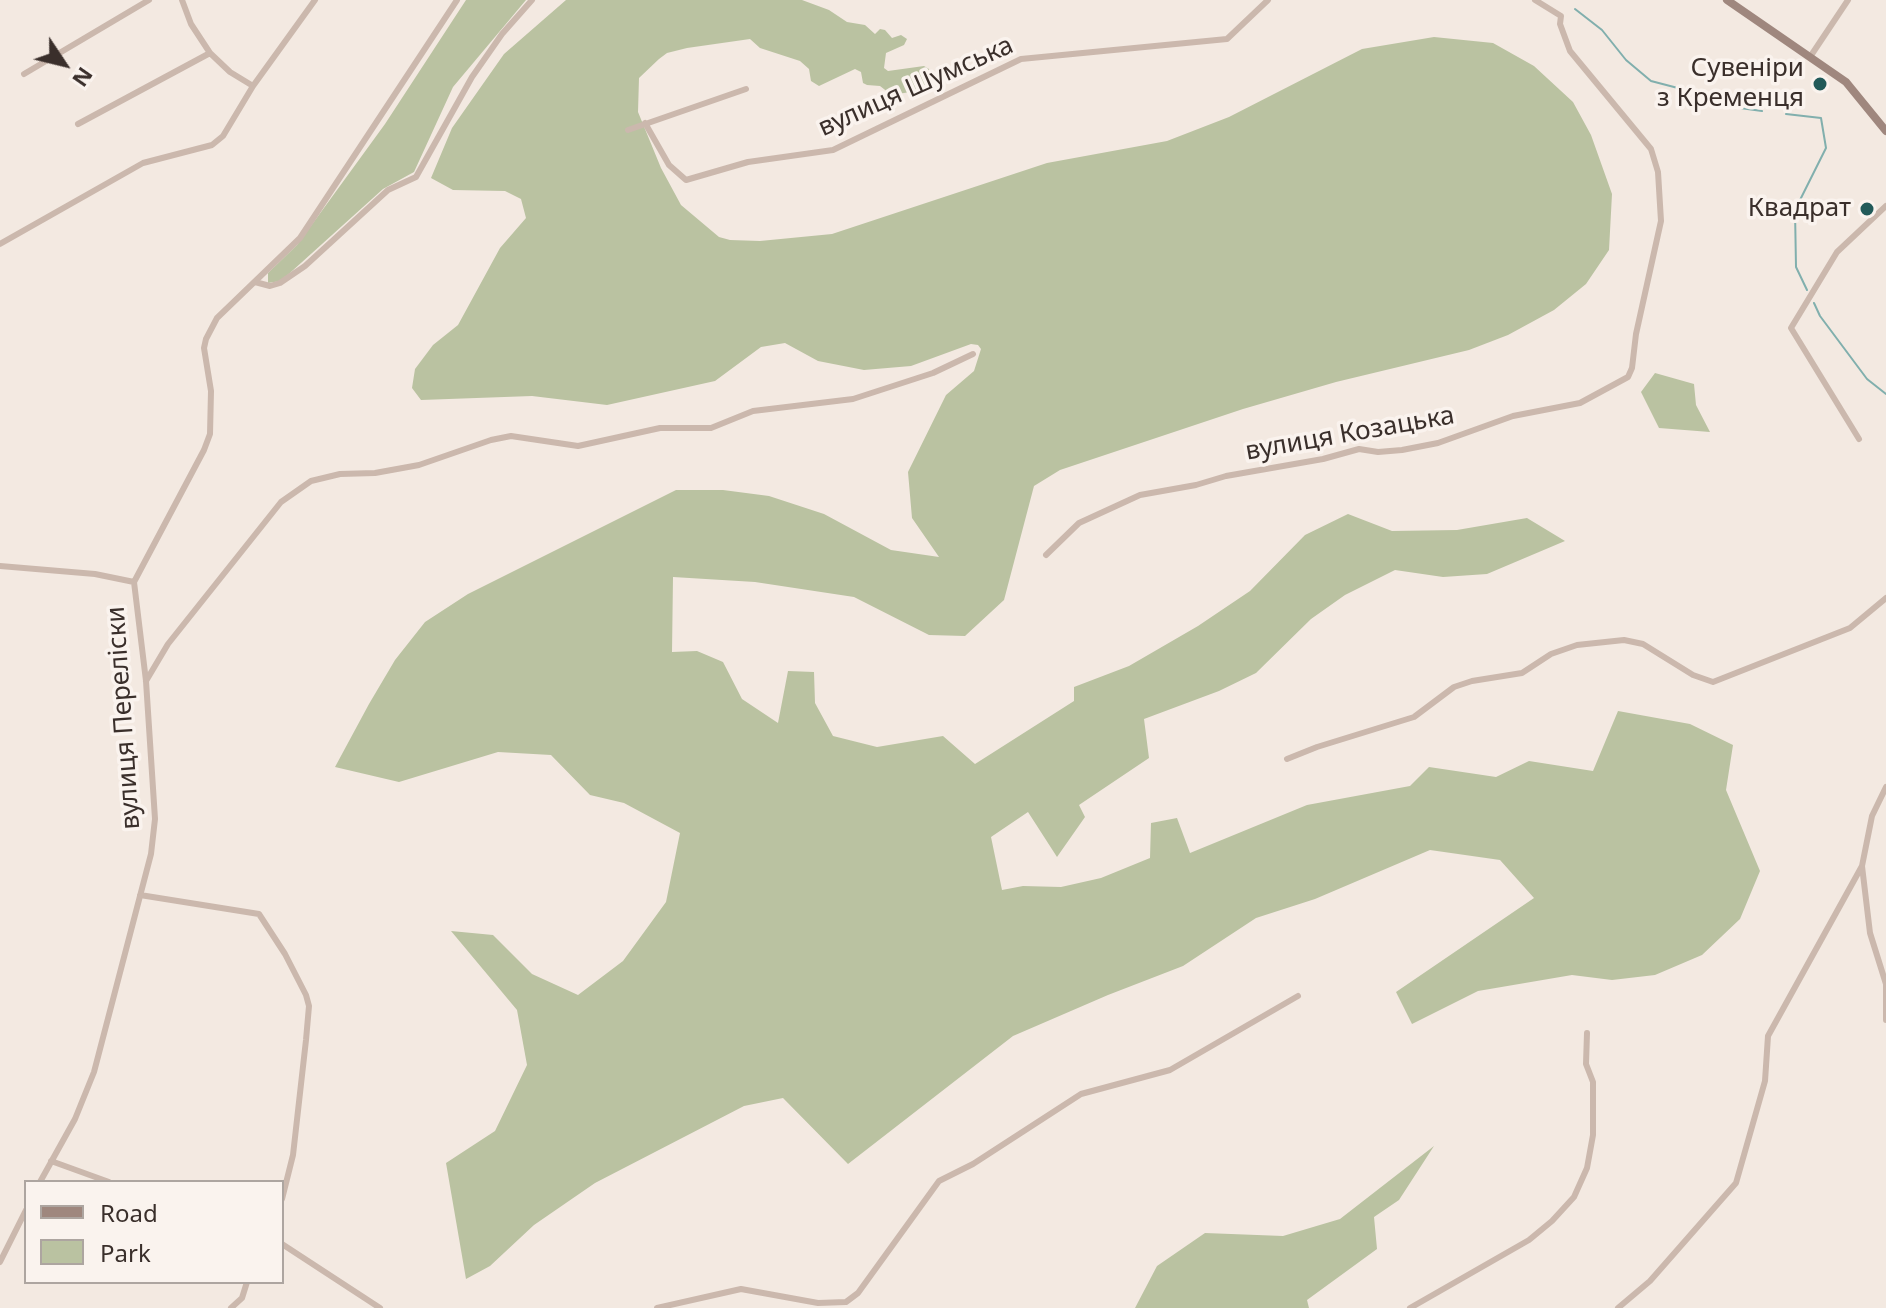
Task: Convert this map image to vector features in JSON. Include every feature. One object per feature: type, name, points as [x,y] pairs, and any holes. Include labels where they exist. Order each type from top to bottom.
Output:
[{"type":"main road","points":[[1727,0],[1846,82],[1886,131]]},
{"type":"street","points":[[24,74],[149,0]]},
{"type":"street","points":[[182,0],[191,24],[210,53],[230,72],[253,86]]},
{"type":"street","points":[[0,244],[143,163],[212,145],[223,136],[253,86],[315,0]]},
{"type":"street","name":"вулиця Переліски","points":[[41,1180],[75,1119],[94,1072],[151,854],[155,819],[146,681],[134,582],[210,434],[211,391],[204,348],[210,328],[234,300],[300,238],[457,0]]},
{"type":"street","points":[[255,282],[270,286],[280,283],[305,266],[388,190],[416,177],[472,77],[502,34],[532,0]]},
{"type":"street","name":"вулиця Шумська","points":[[645,123],[669,165],[686,180],[748,162],[833,150],[1021,59],[1227,39],[1268,0]]},
{"type":"street","name":"вулиця Козацька","points":[[1046,555],[1079,523],[1140,495],[1359,449],[1378,452],[1438,443],[1513,416],[1580,403],[1628,377],[1661,221],[1658,172],[1651,149],[1570,51],[1560,24],[1561,16],[1535,0]]},
{"type":"street","points":[[1810,57],[1848,0]]},
{"type":"street","points":[[78,124],[210,53]]},
{"type":"street","points":[[628,130],[746,89]]},
{"type":"street","points":[[1859,439],[1791,328],[1837,252],[1886,206]]},
{"type":"street","points":[[146,681],[168,644],[281,502],[311,481],[340,474],[375,473],[419,465],[511,436],[578,446],[660,428],[711,428],[753,411],[853,399],[933,373],[973,354]]},
{"type":"street","points":[[0,566],[95,574],[134,582]]},
{"type":"street","points":[[1287,759],[1414,717],[1454,687],[1522,673],[1551,654],[1577,645],[1624,640],[1643,644],[1693,675],[1713,682],[1850,628],[1886,598]]},
{"type":"street","points":[[1618,1308],[1650,1281],[1736,1183],[1765,1081],[1768,1036],[1862,866],[1872,816],[1886,787]]},
{"type":"street","points":[[1862,866],[1870,933],[1886,984],[1886,1020]]},
{"type":"street","points":[[140,895],[259,914],[285,954],[306,995],[309,1006],[306,1040],[293,1155],[284,1191]]},
{"type":"street","points":[[657,1308],[741,1289],[818,1303],[846,1302],[858,1293],[939,1181],[973,1164],[1081,1094],[1170,1070],[1298,996]]},
{"type":"street","points":[[1410,1308],[1529,1240],[1574,1197],[1587,1168],[1593,1135],[1593,1082],[1586,1064],[1587,1033]]},
{"type":"street","points":[[51,1161],[103,1180]]},
{"type":"street","points":[[0,1262],[24,1214]]},
{"type":"street","points":[[284,1245],[380,1308]]},
{"type":"street","points":[[284,1257],[292,1251]]},
{"type":"street","points":[[231,1308],[242,1298],[249,1284]]},
{"type":"green space","points":[[466,0],[526,0],[453,87],[414,172],[383,189],[281,281],[268,283],[268,273],[297,245],[385,124]]},
{"type":"green space","points":[[566,0],[802,0],[829,10],[847,22],[865,25],[875,34],[880,29],[892,38],[901,35],[907,39],[904,45],[886,53],[884,68],[888,71],[924,66],[929,69],[930,81],[916,91],[898,94],[863,83],[861,72],[855,69],[819,86],[811,81],[809,69],[800,61],[760,48],[750,39],[687,48],[667,53],[659,59],[639,78],[638,112],[661,168],[681,205],[719,237],[730,240],[760,241],[832,234],[1047,163],[1167,141],[1229,117],[1362,49],[1434,37],[1493,43],[1534,66],[1573,102],[1591,135],[1612,194],[1609,250],[1586,284],[1554,310],[1508,335],[1469,350],[1336,382],[1243,409],[1060,470],[1034,486],[1004,600],[965,636],[929,635],[854,597],[755,582],[673,577],[672,652],[697,651],[723,662],[742,699],[778,723],[788,671],[814,672],[815,703],[833,736],[877,747],[943,736],[975,764],[1074,701],[1074,687],[1129,666],[1198,626],[1250,591],[1305,535],[1348,514],[1392,531],[1457,530],[1527,518],[1565,541],[1487,574],[1443,577],[1395,570],[1345,595],[1311,619],[1256,673],[1219,691],[1144,719],[1149,758],[1079,805],[1085,817],[1057,857],[1028,812],[991,837],[1002,890],[1023,886],[1061,887],[1101,878],[1150,858],[1151,823],[1177,818],[1190,853],[1307,805],[1410,786],[1429,767],[1496,777],[1529,761],[1593,771],[1618,711],[1690,724],[1733,745],[1726,790],[1760,871],[1740,919],[1702,955],[1655,975],[1612,980],[1572,975],[1478,991],[1412,1024],[1396,992],[1534,898],[1500,860],[1430,850],[1315,899],[1256,918],[1183,966],[1013,1036],[848,1164],[783,1098],[744,1106],[595,1183],[534,1225],[490,1266],[466,1279],[446,1163],[495,1131],[527,1065],[517,1010],[451,931],[493,935],[532,974],[578,995],[623,961],[666,902],[680,833],[624,803],[590,795],[551,755],[498,752],[399,782],[335,767],[369,704],[395,660],[425,622],[468,594],[676,490],[723,490],[769,496],[824,514],[891,550],[939,557],[912,518],[908,472],[946,395],[974,371],[981,349],[971,344],[911,366],[864,370],[818,361],[785,343],[761,347],[715,381],[607,405],[532,396],[421,400],[412,388],[415,369],[433,345],[458,325],[500,248],[526,218],[521,199],[505,191],[453,190],[431,178],[452,128],[504,54]]},
{"type":"green space","points":[[1655,373],[1694,384],[1696,405],[1710,432],[1659,428],[1641,392]]},
{"type":"green space","points":[[1434,1146],[1399,1200],[1374,1217],[1377,1249],[1307,1300],[1309,1308],[1135,1308],[1157,1266],[1205,1233],[1283,1236],[1340,1219]]},
{"type":"waterway","points":[[1575,9],[1602,30],[1626,60],[1651,81],[1740,108],[1762,111]]},
{"type":"waterway","points":[[1786,114],[1821,118],[1826,148],[1795,210],[1796,267],[1807,290]]},
{"type":"waterway","points":[[1814,303],[1820,316],[1867,379],[1886,394]]},
{"type":"place","name":"Сувеніри з Кременця","points":[[1820,84]]},
{"type":"place","name":"Квадрат","points":[[1867,209]]}]
